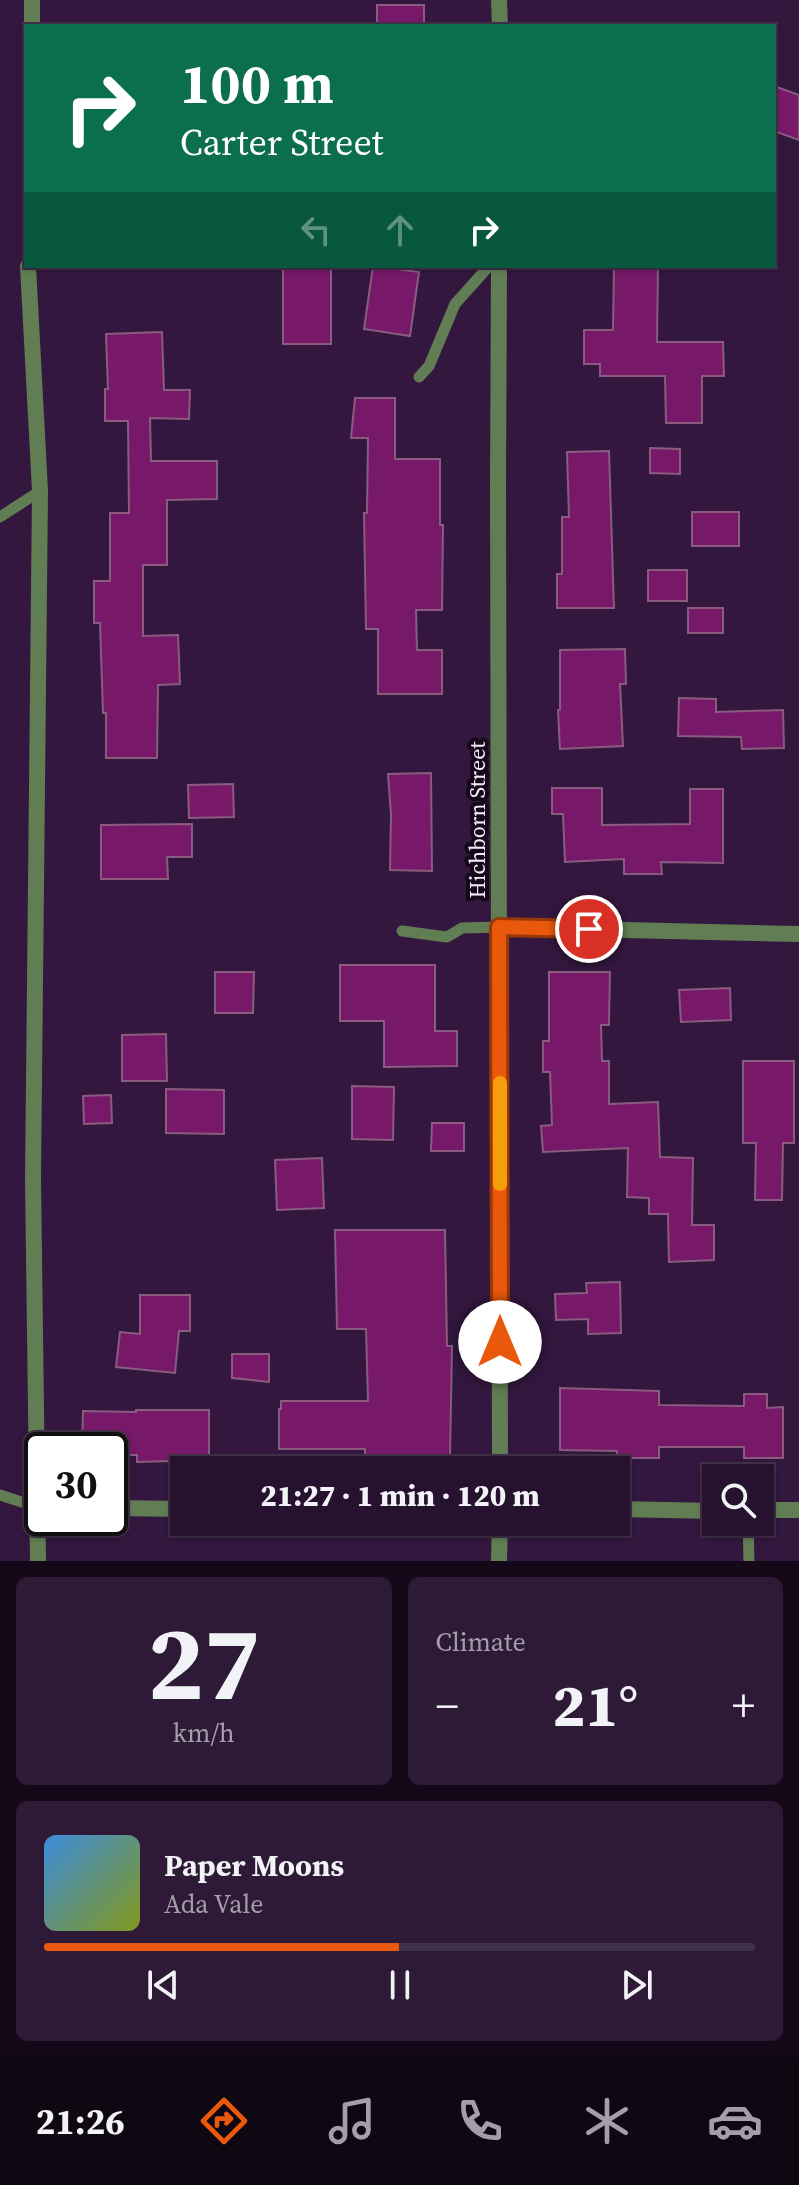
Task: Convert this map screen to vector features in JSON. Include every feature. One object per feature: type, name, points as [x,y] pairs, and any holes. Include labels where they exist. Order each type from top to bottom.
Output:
[{"type":"street","points":[[32,0],[32,24]]},
{"type":"street","points":[[499,0],[500,24]]},
{"type":"street","points":[[28,268],[40,491],[33,1179],[38,1432]]},
{"type":"street","name":"Hichborn Street","points":[[499,268],[500,1456]]},
{"type":"street","points":[[499,927],[799,934]]},
{"type":"street","points":[[128,1508],[170,1509]]},
{"type":"street","points":[[630,1509],[702,1511]]},
{"type":"street","points":[[774,1510],[799,1510]]},
{"type":"street","points":[[38,1561],[39,1536]]},
{"type":"street","points":[[499,1561],[500,1536]]},
{"type":"lane","points":[[419,377],[429,366],[455,304],[487,268]]},
{"type":"lane","points":[[0,517],[40,491]]},
{"type":"lane","points":[[402,931],[447,937],[462,928],[499,927]]},
{"type":"lane","points":[[0,1495],[24,1502]]},
{"type":"lane","points":[[0,1504],[24,1506]]},
{"type":"lane","points":[[748,1536],[749,1561]]},
{"type":"building","points":[[377,5],[424,5],[424,24],[377,24]]},
{"type":"building","points":[[776,87],[799,95],[799,140],[776,132]]},
{"type":"building","points":[[283,268],[331,268],[331,344],[283,344]]},
{"type":"building","points":[[373,268],[419,272],[410,336],[364,329]]},
{"type":"building","points":[[614,268],[658,268],[657,342],[723,342],[724,376],[702,376],[702,423],[666,423],[665,376],[600,376],[600,364],[584,364],[584,330],[613,330]]},
{"type":"building","points":[[162,332],[164,390],[190,390],[189,419],[150,418],[151,461],[217,461],[217,499],[167,500],[167,565],[143,565],[143,636],[178,635],[180,684],[158,685],[157,758],[106,758],[100,623],[94,623],[94,581],[110,581],[110,513],[129,513],[128,421],[105,421],[105,389],[108,389],[106,334]]},
{"type":"building","points":[[355,398],[395,398],[395,459],[440,459],[442,610],[416,610],[417,650],[442,650],[442,694],[378,694],[378,629],[366,629],[364,513],[367,513],[368,438],[351,438]]},
{"type":"building","points":[[650,448],[680,449],[680,474],[650,473]]},
{"type":"building","points":[[609,451],[614,608],[557,608],[557,574],[562,574],[562,517],[569,517],[567,452]]},
{"type":"building","points":[[692,512],[739,512],[739,546],[692,546]]},
{"type":"building","points":[[648,570],[687,570],[687,601],[648,601]]},
{"type":"building","points":[[688,608],[723,608],[723,633],[688,633]]},
{"type":"building","points":[[625,649],[626,684],[620,684],[623,746],[560,749],[560,650]]},
{"type":"building","points":[[679,698],[716,699],[716,712],[783,710],[784,748],[742,749],[741,737],[678,736]]},
{"type":"building","points":[[431,773],[432,871],[390,870],[388,774]]},
{"type":"building","points":[[233,784],[234,817],[189,818],[188,785]]},
{"type":"building","points":[[552,788],[602,788],[602,825],[690,824],[690,789],[723,789],[723,863],[661,862],[662,874],[624,874],[624,859],[565,862],[563,814],[552,814]]},
{"type":"building","points":[[192,824],[192,857],[167,857],[168,879],[101,879],[101,825]]},
{"type":"building","points":[[340,965],[435,965],[435,1031],[457,1031],[457,1066],[384,1067],[384,1021],[340,1021]]},
{"type":"building","points":[[215,972],[254,972],[253,1013],[215,1013]]},
{"type":"building","points":[[549,972],[610,972],[609,1025],[601,1025],[602,1061],[609,1061],[609,1104],[658,1102],[660,1157],[693,1158],[692,1225],[714,1225],[714,1260],[669,1262],[668,1214],[649,1214],[649,1198],[627,1197],[628,1148],[543,1152],[541,1126],[552,1125],[550,1072],[543,1072],[543,1041],[549,1041]]},
{"type":"building","points":[[730,988],[731,1020],[681,1022],[679,990]]},
{"type":"building","points":[[166,1034],[167,1081],[122,1081],[122,1035]]},
{"type":"building","points":[[743,1061],[794,1061],[794,1143],[783,1143],[782,1200],[755,1200],[756,1143],[743,1143]]},
{"type":"building","points":[[352,1086],[394,1087],[393,1140],[352,1139]]},
{"type":"building","points":[[166,1089],[224,1090],[224,1134],[166,1133]]},
{"type":"building","points":[[111,1095],[112,1123],[84,1124],[83,1096]]},
{"type":"building","points":[[432,1123],[464,1123],[464,1151],[431,1151]]},
{"type":"building","points":[[322,1158],[324,1208],[277,1210],[275,1160]]},
{"type":"building","points":[[335,1230],[445,1230],[447,1346],[452,1346],[450,1456],[365,1456],[365,1449],[279,1449],[281,1401],[368,1401],[366,1329],[337,1329]]},
{"type":"building","points":[[620,1282],[621,1333],[588,1334],[588,1319],[556,1320],[555,1294],[587,1293],[586,1283]]},
{"type":"building","points":[[140,1295],[190,1295],[190,1331],[179,1331],[175,1373],[116,1367],[120,1332],[140,1334]]},
{"type":"building","points":[[232,1354],[269,1354],[269,1382],[232,1378]]},
{"type":"building","points":[[560,1388],[659,1391],[659,1405],[744,1406],[744,1394],[767,1394],[767,1408],[783,1407],[783,1458],[744,1458],[744,1447],[659,1447],[659,1458],[617,1456],[617,1451],[560,1450]]},
{"type":"building","points":[[209,1410],[209,1456],[170,1456],[170,1461],[137,1462],[137,1455],[128,1455],[128,1432],[82,1432],[83,1411]]},
{"type":"slow traffic","points":[[500,1083],[500,1184]]},
{"type":"route","points":[[500,1342],[499,927],[589,929]]}]
